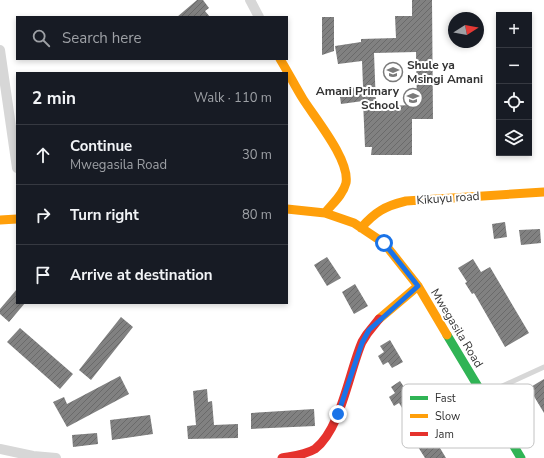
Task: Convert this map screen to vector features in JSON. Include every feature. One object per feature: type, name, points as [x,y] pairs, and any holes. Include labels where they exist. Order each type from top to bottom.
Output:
[{"type":"street","points":[[250,0],[258,16]]},
{"type":"street","points":[[0,50],[16,161]]},
{"type":"street","points":[[281,60],[288,72]]},
{"type":"street","points":[[288,73],[342,161],[346,173],[344,189],[325,213]]},
{"type":"street","name":"Kikuyu road","points":[[361,228],[372,215],[379,210],[389,205],[406,201],[544,192]]},
{"type":"street","name":"Mwegasila Road","points":[[288,209],[325,213],[354,222],[384,243],[418,286],[476,384]]},
{"type":"street","points":[[0,220],[16,219]]},
{"type":"street","points":[[282,458],[301,455],[321,444],[338,414],[362,343],[369,330],[418,286]]},
{"type":"street","name":"Mwegasila Road","points":[[515,448],[521,458]]},
{"type":"street","points":[[0,449],[33,456],[56,458]]},
{"type":"lane","points":[[507,384],[544,367]]},
{"type":"building","points":[[197,0],[203,0],[209,8],[205,11],[209,16],[178,16]]},
{"type":"building","points":[[412,0],[432,0],[433,119],[412,119],[412,155],[371,155],[372,147],[365,147],[363,101],[341,104],[339,90],[363,86],[362,61],[338,64],[335,46],[361,42],[361,39],[396,38],[395,16],[412,16]],"holes":[[[416,52],[417,105],[376,106],[374,53]]]},
{"type":"building","points":[[322,17],[334,17],[334,51],[322,55]]},
{"type":"building","points":[[505,222],[507,237],[494,239],[492,224]]},
{"type":"building","points":[[540,229],[541,243],[521,245],[519,230]]},
{"type":"building","points":[[327,257],[341,278],[327,286],[314,265]]},
{"type":"building","points":[[473,259],[481,272],[490,267],[529,333],[505,347],[474,293],[472,294],[465,283],[467,282],[458,268]]},
{"type":"building","points":[[355,284],[368,306],[354,314],[342,292]]},
{"type":"building","points":[[16,290],[16,304],[24,304],[9,322],[0,314],[0,309]]},
{"type":"building","points":[[121,317],[133,327],[91,380],[79,370]]},
{"type":"building","points":[[20,328],[73,374],[60,389],[7,342]]},
{"type":"building","points":[[390,340],[403,362],[392,368],[388,362],[383,365],[378,356],[384,352],[380,346]]},
{"type":"building","points":[[120,376],[129,394],[67,427],[53,402],[64,397],[67,404]]},
{"type":"building","points":[[544,379],[544,413],[534,396],[534,385]]},
{"type":"building","points":[[400,381],[402,384],[402,408],[399,403],[394,406],[389,397],[395,393],[391,387]]},
{"type":"building","points":[[207,389],[208,402],[212,401],[214,425],[238,424],[238,438],[188,439],[187,426],[196,425],[193,391]]},
{"type":"building","points":[[314,409],[315,426],[251,429],[251,413]]},
{"type":"building","points":[[150,415],[153,434],[112,440],[110,420]]},
{"type":"building","points":[[97,433],[98,444],[73,447],[72,435]]},
{"type":"building","points":[[419,448],[440,448],[446,458],[425,458]]},
{"type":"traffic: fast","points":[[447,335],[476,384]]},
{"type":"traffic: fast","points":[[515,448],[521,458]]},
{"type":"traffic: slow","points":[[281,60],[287,72]]},
{"type":"traffic: slow","points":[[288,73],[337,151],[343,163],[346,174],[345,187],[325,213]]},
{"type":"traffic: slow","points":[[361,228],[381,210],[406,201],[544,192]]},
{"type":"traffic: slow","points":[[288,209],[325,213],[354,223],[384,243],[418,286],[447,335]]},
{"type":"traffic: slow","points":[[0,220],[16,219]]},
{"type":"traffic: slow","points":[[379,319],[418,286]]},
{"type":"traffic: jam","points":[[282,458],[307,453],[315,449],[324,440],[338,414],[362,342],[379,319]]},
{"type":"place","name":"Shule ya Msingi Amani","points":[[393,72]]},
{"type":"place","name":"Amani Primary School","points":[[413,98]]},
{"type":"route","points":[[338,414],[362,343],[369,330],[418,286],[384,243]]}]
